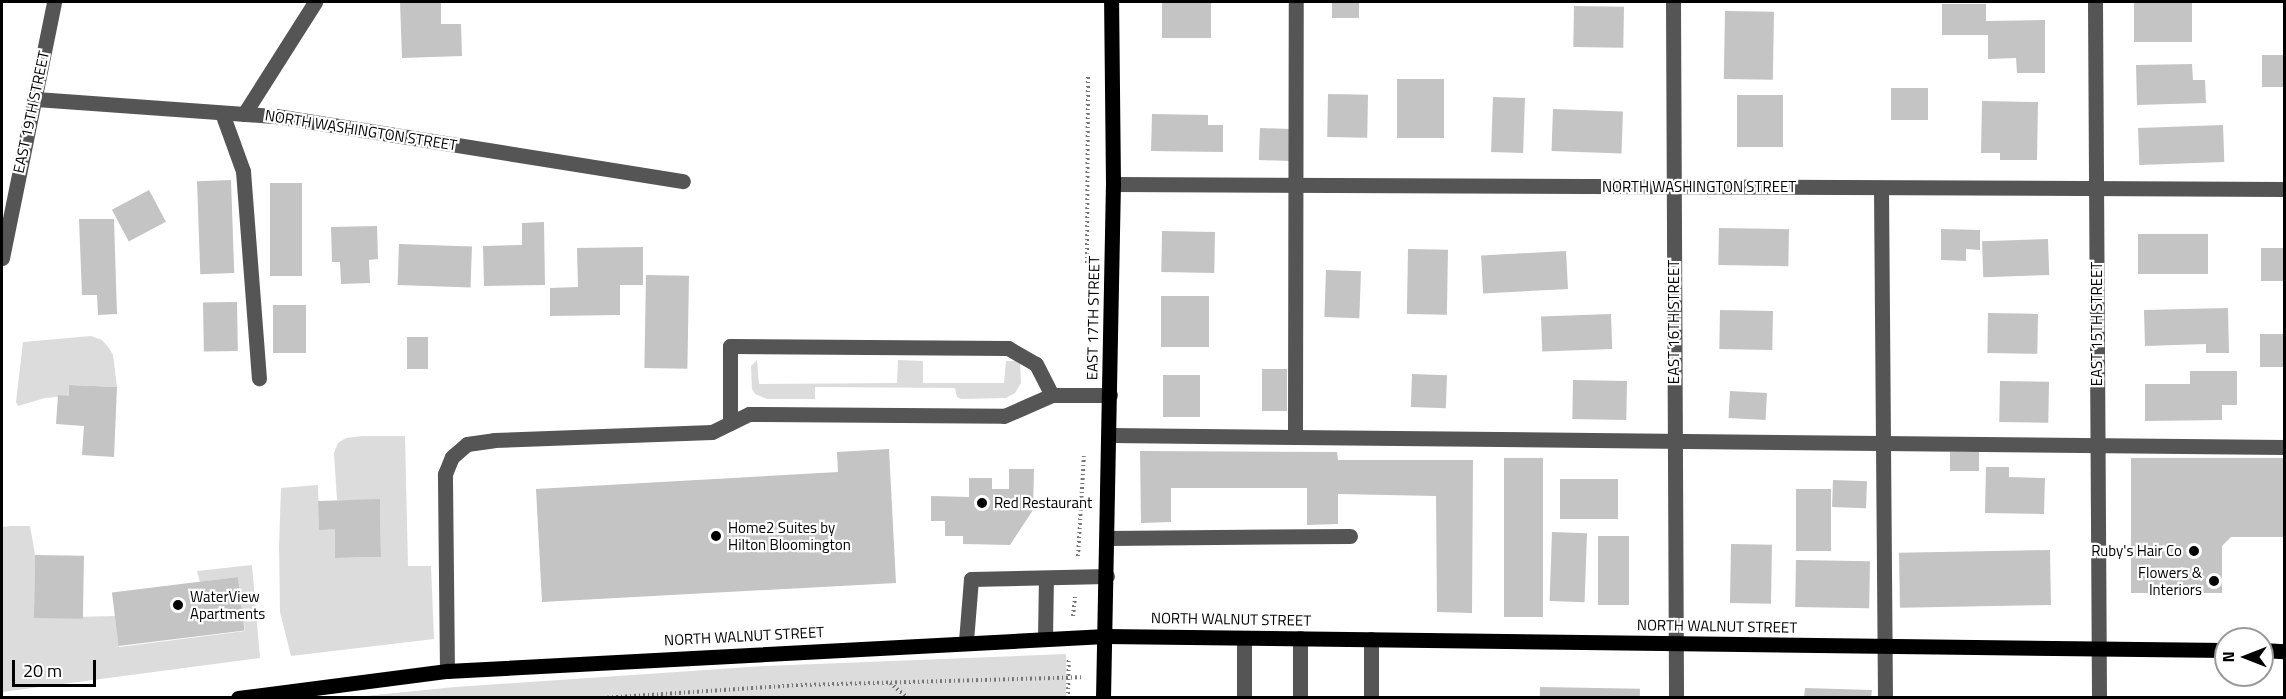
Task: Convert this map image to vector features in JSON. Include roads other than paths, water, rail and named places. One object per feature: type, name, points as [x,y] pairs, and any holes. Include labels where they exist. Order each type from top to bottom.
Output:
[{"type":"main road","name":"EAST 17TH STREET","points":[[1103,698],[1113,184],[1112,2]]},
{"type":"main road","name":"NORTH WALNUT STREET","points":[[238,698],[447,671],[966,641],[1106,636],[2214,650]]},
{"type":"street","name":"EAST 19TH STREET","points":[[2,258],[3,230],[36,99],[54,2]]},
{"type":"street","points":[[244,114],[315,2]]},
{"type":"street","points":[[1295,437],[1296,2]]},
{"type":"street","name":"EAST 16TH STREET","points":[[1673,2],[1676,698]]},
{"type":"street","name":"EAST 15TH STREET","points":[[2095,2],[2099,698]]},
{"type":"street","name":"NORTH WASHINGTON STREET","points":[[36,99],[276,116],[683,181]]},
{"type":"street","points":[[222,113],[243,171],[259,378]]},
{"type":"street","name":"NORTH WASHINGTON STREET","points":[[1113,184],[2284,189]]},
{"type":"street","points":[[1881,188],[1881,443],[1885,698]]},
{"type":"street","points":[[730,423],[730,346],[1008,348],[1036,364],[1052,395]]},
{"type":"street","points":[[447,671],[445,474],[452,457],[467,444],[494,440],[712,432],[749,414],[1004,416],[1052,395],[1110,395]]},
{"type":"street","points":[[1109,435],[2284,447]]},
{"type":"street","points":[[1107,538],[1350,536]]},
{"type":"street","points":[[966,641],[971,579],[1107,576]]},
{"type":"street","points":[[1045,639],[1046,578]]},
{"type":"street","points":[[1244,638],[1244,698]]},
{"type":"street","points":[[1300,638],[1300,698]]},
{"type":"street","points":[[1371,639],[1371,698]]},
{"type":"place","name":"Red Restaurant","points":[[982,503]]},
{"type":"place","name":"Home2 Suites by Hilton Bloomington","points":[[716,536]]},
{"type":"place","name":"Ruby's Hair Co","points":[[2194,551]]},
{"type":"place","name":"Flowers & Interiors","points":[[2214,581]]},
{"type":"place","name":"WaterView Apartments","points":[[178,605]]}]
